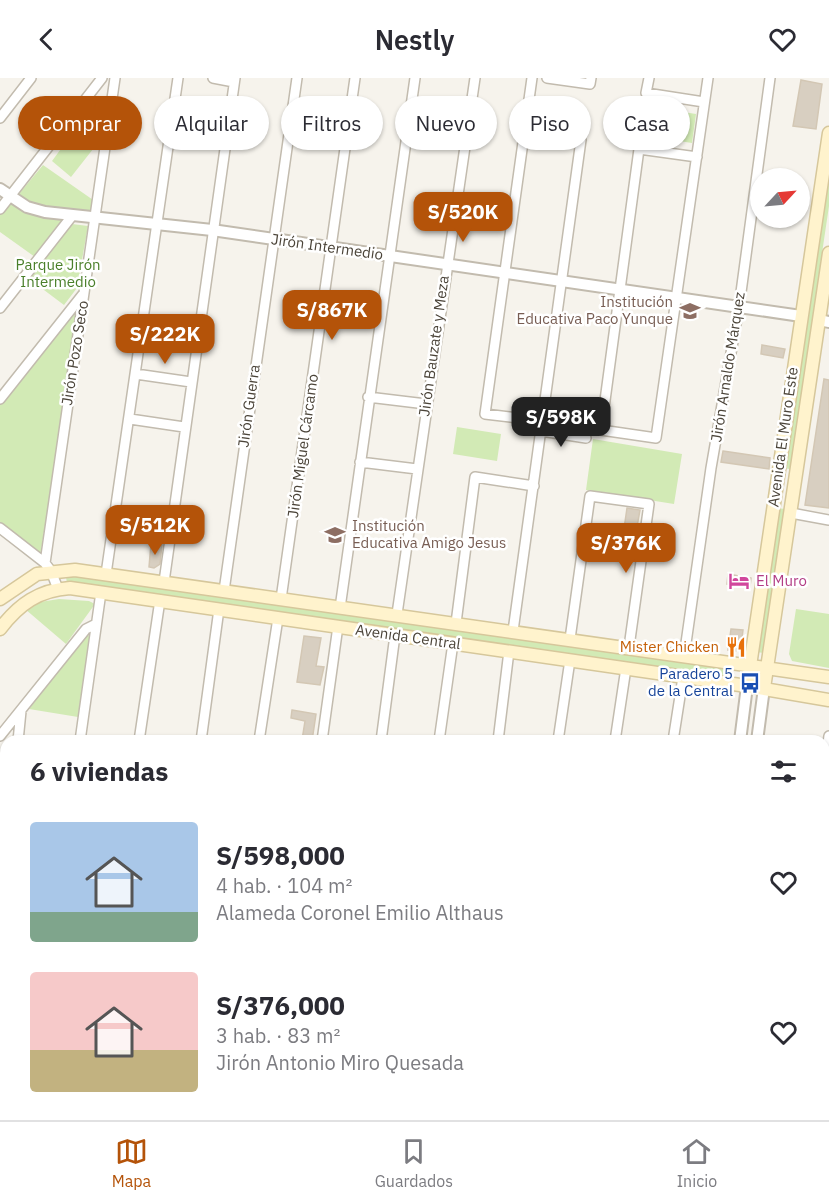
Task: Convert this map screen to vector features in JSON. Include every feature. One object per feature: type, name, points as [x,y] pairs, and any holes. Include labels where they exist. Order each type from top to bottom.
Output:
[{"type":"main road","name":"Avenida El Muro Este","points":[[747,686],[829,133]]},
{"type":"main road","name":"Avenida El Muro Este","points":[[764,688],[794,489],[824,321],[829,253]]},
{"type":"main road","points":[[776,486],[794,489]]},
{"type":"main road","name":"Avenida Central","points":[[0,599],[23,581],[48,567],[397,614],[829,677]]},
{"type":"main road","name":"Avenida Central","points":[[0,628],[19,607],[34,597],[58,589],[101,592],[764,688],[829,700]]},
{"type":"street","points":[[0,118],[31,78]]},
{"type":"street","points":[[0,209],[102,78]]},
{"type":"street","name":"Jirón Pozo Seco","points":[[58,589],[48,567],[94,216],[115,78]]},
{"type":"street","points":[[106,574],[178,78]]},
{"type":"street","points":[[164,582],[234,80],[213,78]]},
{"type":"street","name":"Jirón Guerra","points":[[224,591],[272,239],[297,78]]},
{"type":"street","name":"Jirón Miguel Cárcamo","points":[[281,599],[355,78]]},
{"type":"street","points":[[413,96],[415,78]]},
{"type":"street","name":"Jirón Bauzate y Meza","points":[[472,96],[475,78]]},
{"type":"street","points":[[529,96],[532,78]]},
{"type":"street","points":[[547,78],[591,81]]},
{"type":"street","points":[[649,78],[646,93],[704,102]]},
{"type":"street","points":[[697,156],[639,149],[601,430],[656,438],[697,156],[704,102],[708,78]]},
{"type":"street","name":"Jirón Arnaldo Márquez","points":[[684,657],[711,468],[739,307],[770,78]]},
{"type":"street","points":[[340,608],[368,397],[405,150]]},
{"type":"street","name":"Jirón Bauzate y Meza","points":[[397,614],[464,150]]},
{"type":"street","points":[[521,150],[485,414],[586,438]]},
{"type":"street","points":[[513,631],[580,150]]},
{"type":"street","name":"Jirón Intermedio","points":[[0,189],[10,197],[45,212],[212,230],[801,316]]},
{"type":"street","points":[[0,308],[72,216]]},
{"type":"street","points":[[0,399],[85,291]]},
{"type":"street","points":[[136,374],[191,382]]},
{"type":"street","points":[[368,397],[426,404]]},
{"type":"street","points":[[130,419],[184,427]]},
{"type":"street","points":[[360,462],[417,469]]},
{"type":"street","points":[[456,623],[475,477],[534,486]]},
{"type":"street","points":[[570,639],[590,496],[649,504],[629,647]]},
{"type":"street","points":[[791,513],[829,520]]},
{"type":"street","points":[[0,528],[48,567]]},
{"type":"street","points":[[82,735],[101,592]]},
{"type":"street","points":[[140,735],[160,600]]},
{"type":"street","points":[[202,735],[219,609]]},
{"type":"street","points":[[260,735],[278,618]]},
{"type":"street","points":[[1,735],[86,629],[96,624]]},
{"type":"street","points":[[323,735],[339,626]]},
{"type":"street","points":[[382,735],[395,635]]},
{"type":"street","points":[[440,735],[453,643]]},
{"type":"street","points":[[499,735],[509,651]]},
{"type":"street","points":[[559,735],[570,660]]},
{"type":"street","points":[[616,735],[626,668]]},
{"type":"street","points":[[674,735],[683,677]]},
{"type":"street","name":"Avenida El Muro Este","points":[[741,735],[747,686]]},
{"type":"street","name":"Avenida El Muro Este","points":[[758,735],[764,688]]},
{"type":"street","points":[[19,735],[21,710]]},
{"type":"green space","points":[[690,113],[696,114],[692,143],[690,143]]},
{"type":"green space","points":[[60,150],[92,150],[71,177],[52,161]]},
{"type":"green space","points":[[829,160],[829,206],[790,469],[783,468]]},
{"type":"green space","points":[[43,165],[96,202],[92,212],[44,206],[18,195]]},
{"type":"green space","points":[[10,202],[68,219],[35,257],[0,232],[0,215]]},
{"type":"green space","name":"Parque Jirón Intermedio","points":[[72,224],[88,226],[77,288],[64,305],[28,278]]},
{"type":"green space","points":[[82,300],[40,556],[0,526],[0,403]]},
{"type":"green space","points":[[457,427],[501,434],[497,461],[453,454]]},
{"type":"green space","points":[[593,439],[682,454],[674,504],[586,490]]},
{"type":"green space","points":[[777,508],[785,509],[764,653],[756,652]]},
{"type":"green space","points":[[70,575],[728,668],[727,676],[67,583],[66,577]]},
{"type":"green space","points":[[59,599],[89,601],[95,604],[66,644],[25,609],[40,602]]},
{"type":"green space","points":[[796,609],[829,614],[829,668],[792,661],[789,654]]},
{"type":"green space","points":[[87,635],[90,636],[78,717],[29,709]]},
{"type":"building","points":[[801,80],[822,84],[816,129],[793,126]]},
{"type":"building","points":[[762,345],[785,349],[783,358],[761,354]]},
{"type":"building","points":[[824,379],[829,380],[829,508],[805,505]]},
{"type":"building","points":[[723,451],[770,458],[769,469],[721,462]]},
{"type":"building","points":[[627,508],[640,510],[636,532],[624,529]]},
{"type":"building","points":[[151,544],[162,545],[160,564],[154,568],[149,567]]},
{"type":"building","name":"El Muro","points":[[728,574],[751,578],[750,587],[727,584]]},
{"type":"building","points":[[731,629],[743,630],[741,646],[736,651],[728,650]]},
{"type":"building","points":[[304,636],[321,638],[316,666],[324,667],[320,685],[297,682]]},
{"type":"building","points":[[292,710],[316,714],[313,735],[303,735],[305,721],[291,718]]},
{"type":"place","name":"Institución Educativa Paco Yunque","points":[[690,311]]},
{"type":"place","name":"Institución Educativa Amigo Jesus","points":[[335,535]]},
{"type":"place","name":"El Muro","points":[[739,581]]},
{"type":"place","name":"Mister Chicken","points":[[736,647]]},
{"type":"place","name":"Paradero 5 de la Central","points":[[750,683]]}]
